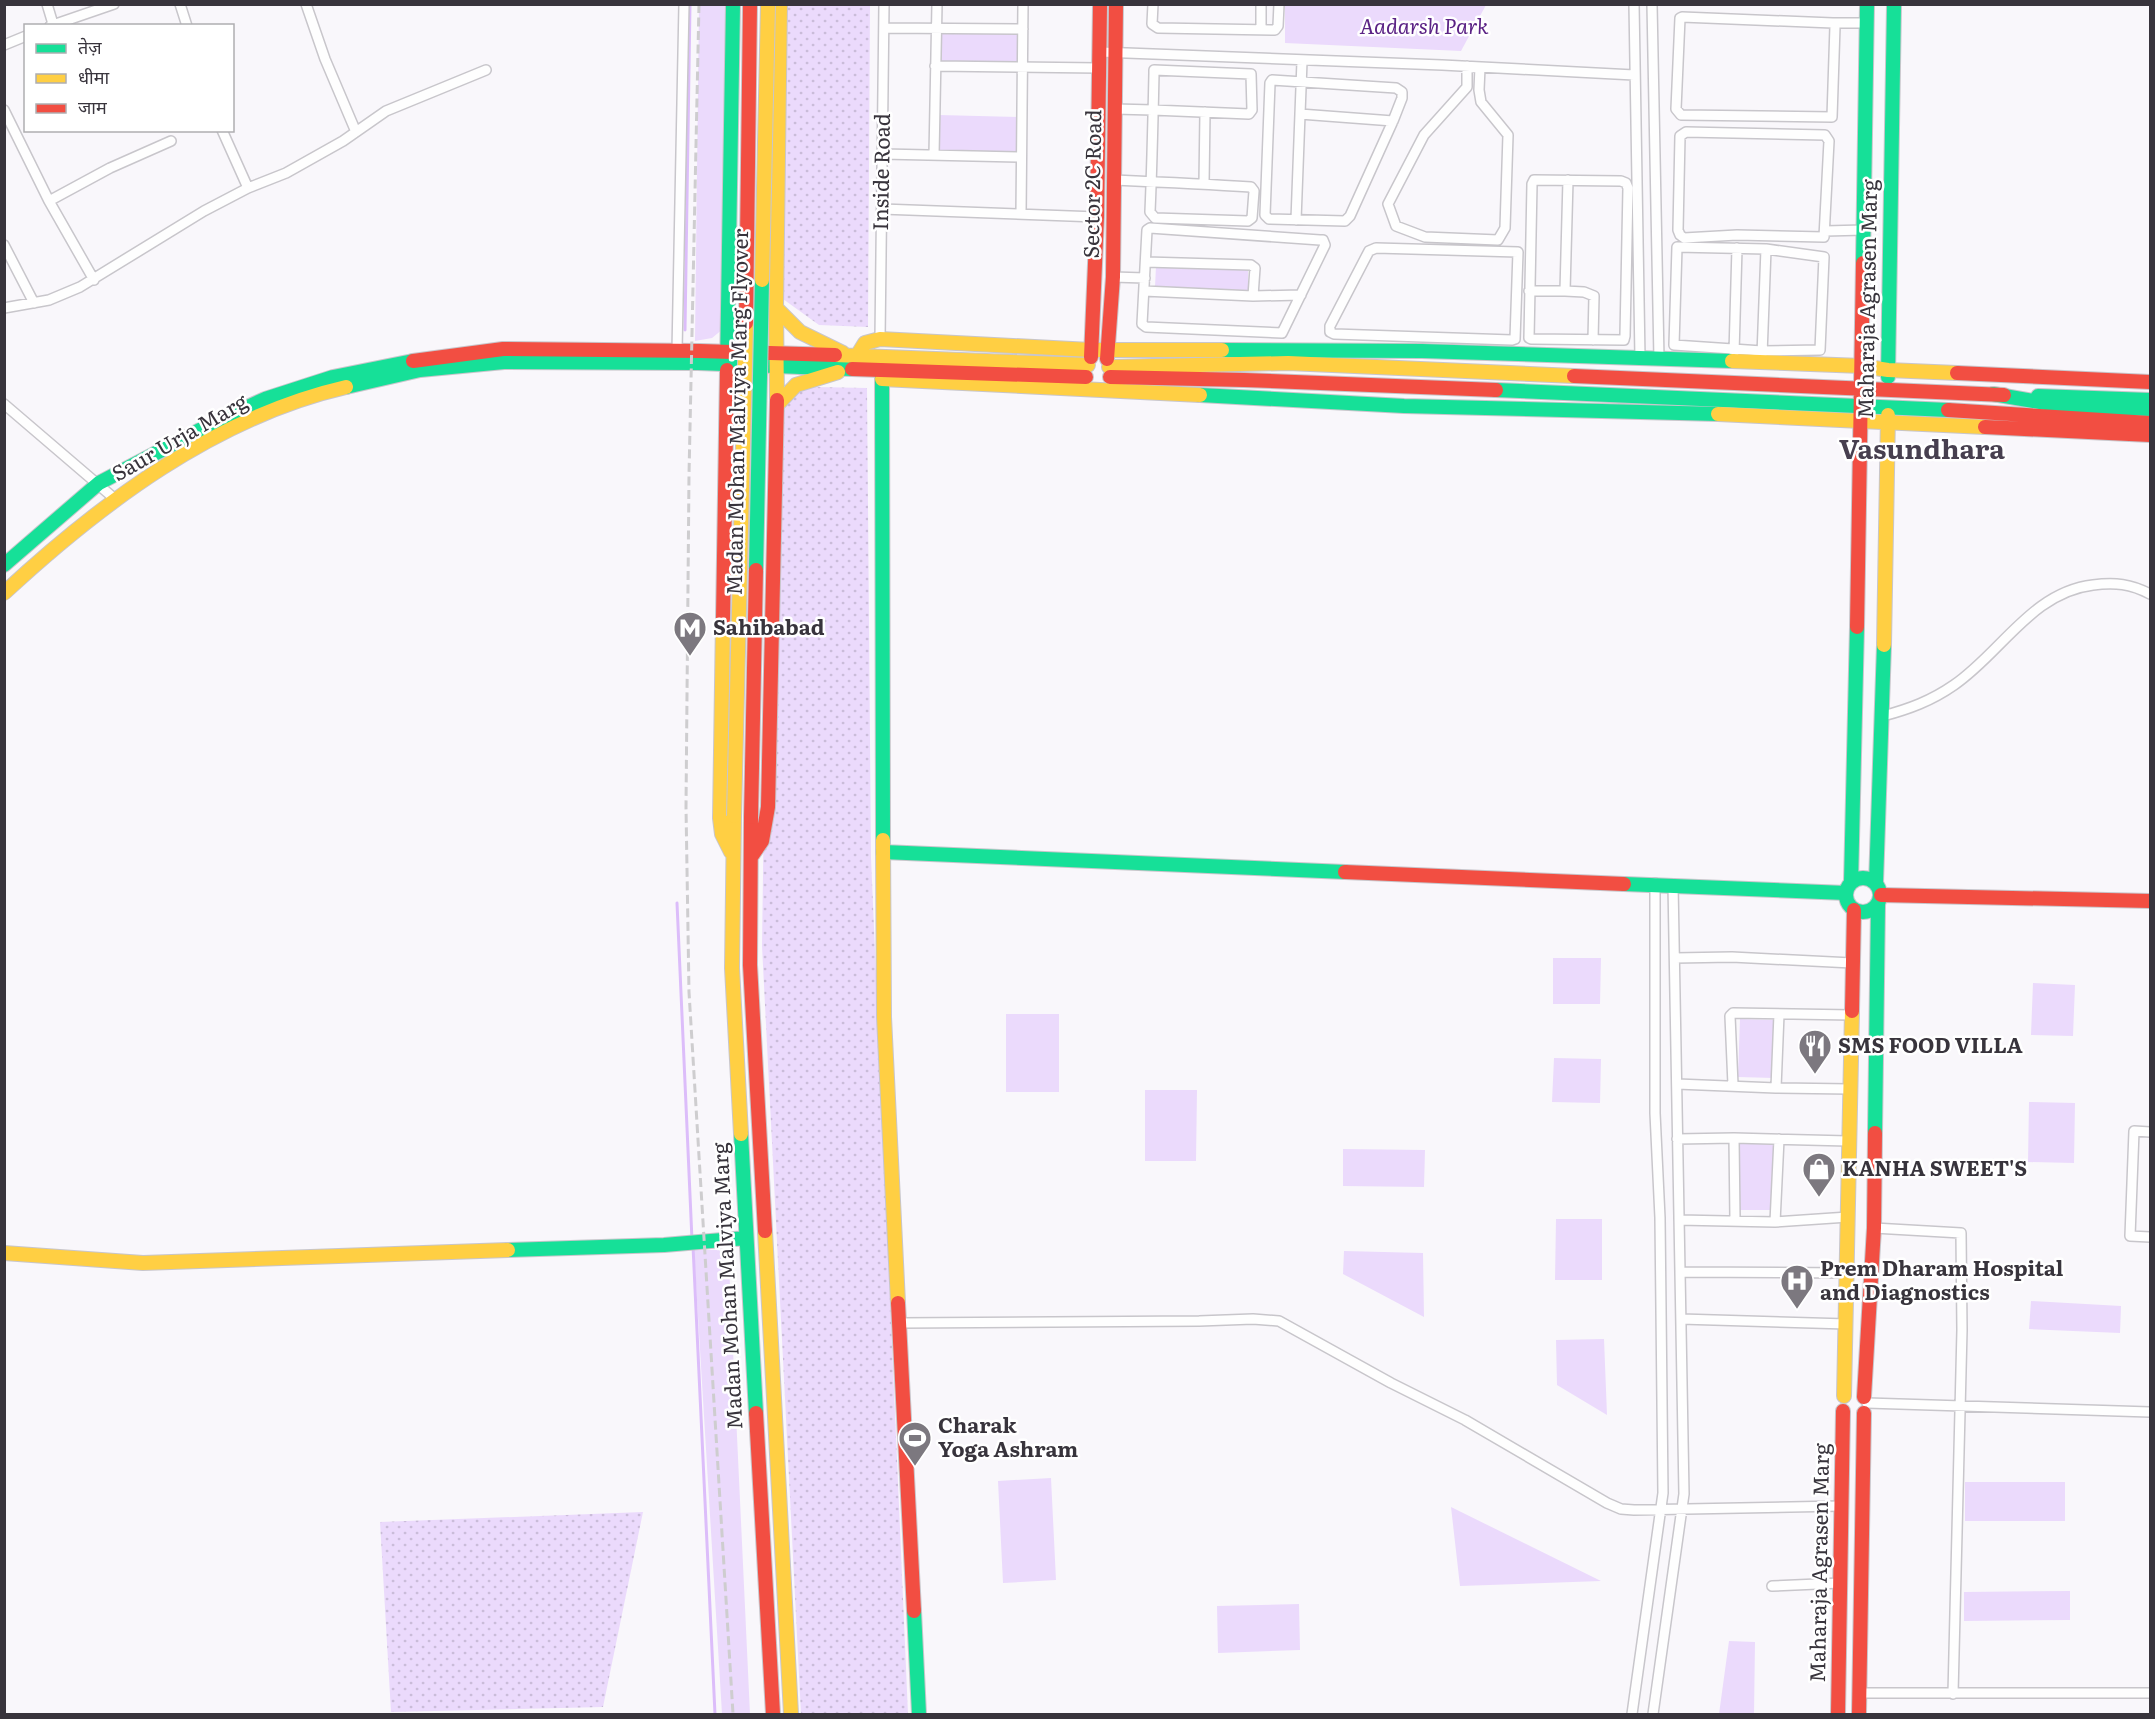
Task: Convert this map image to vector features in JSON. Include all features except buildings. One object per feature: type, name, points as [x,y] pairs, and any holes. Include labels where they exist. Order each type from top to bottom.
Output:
[{"type":"main road","points":[[732,854],[725,843],[720,818],[733,4]]},
{"type":"main road","name":"Madan Mohan Malviya Marg Flyover","points":[[732,854],[746,321],[750,4]]},
{"type":"main road","name":"Madan Mohan Malviya Marg Flyover","points":[[751,857],[768,4]]},
{"type":"main road","points":[[751,857],[762,841],[768,807],[777,405],[780,4]]},
{"type":"main road","name":"Sector 2C Road","points":[[1089,364],[1097,217],[1100,4]]},
{"type":"main road","name":"Sector 2C Road","points":[[1109,364],[1113,277],[1116,4]]},
{"type":"main road","name":"Maharaja Agrasen Marg","points":[[1849,888],[1862,389],[1867,4]]},
{"type":"main road","name":"Maharaja Agrasen Marg","points":[[1859,1714],[1865,1404],[1874,1228],[1894,4]]},
{"type":"main road","points":[[776,308],[800,332],[882,374],[1156,394],[1404,406],[1724,414],[2151,435]]},
{"type":"main road","points":[[1048,362],[1074,348],[1092,332]]},
{"type":"main road","points":[[777,405],[796,385],[851,360],[865,344],[880,339],[1074,348],[1089,364],[1089,382],[1097,386],[1105,383],[1109,364]]},
{"type":"main road","points":[[1109,364],[1422,344],[1535,355],[1659,359],[1734,355],[1762,356],[1888,370],[2151,382]]},
{"type":"main road","name":"Saur Urja Marg","points":[[4,565],[99,483],[256,403],[333,377],[418,360],[503,349],[677,351],[729,358]]},
{"type":"main road","name":"Saur Urja Marg","points":[[4,593],[55,546],[115,499],[212,438],[270,411],[332,390],[420,370],[504,362],[729,358]]},
{"type":"main road","points":[[729,358],[1089,364]]},
{"type":"main road","points":[[882,374],[1089,364],[1288,363],[2151,400]]},
{"type":"main road","points":[[1109,364],[1136,377],[1156,394]]},
{"type":"main road","points":[[882,374],[884,1017],[919,1714]]},
{"type":"main road","points":[[1136,377],[1888,406],[2151,423]]},
{"type":"main road","points":[[1993,394],[2063,406],[2151,409]]},
{"type":"main road","points":[[883,852],[1673,884],[1849,888],[1861,878],[1866,878],[1878,894]]},
{"type":"main road","name":"Madan Mohan Malviya Marg","points":[[732,854],[732,968],[773,1714]]},
{"type":"main road","name":"Madan Mohan Malviya Marg","points":[[751,857],[751,977],[791,1714]]},
{"type":"main road","points":[[1849,888],[1848,903],[1854,910],[1862,913],[1868,912],[1878,894]]},
{"type":"main road","points":[[1878,894],[2151,901]]},
{"type":"main road","name":"Maharaja Agrasen Marg","points":[[1838,1714],[1843,1411],[1841,1403],[1844,1396],[1846,1324],[1854,910]]},
{"type":"main road","points":[[4,1252],[143,1263],[692,1243],[746,1238]]},
{"type":"main road","points":[[1844,1396],[1853,1391],[1857,1392],[1865,1404]]},
{"type":"main road","name":"Maharaja Agrasen Marg","points":[[1843,1411],[1853,1417],[1865,1404]]},
{"type":"street","points":[[47,4],[52,24]]},
{"type":"street","points":[[55,24],[114,4]]},
{"type":"street","points":[[180,4],[186,24]]},
{"type":"street","points":[[306,4],[356,132]]},
{"type":"street","points":[[677,351],[684,4]]},
{"type":"street","name":"Inside Road","points":[[880,339],[885,4]]},
{"type":"street","points":[[934,155],[937,4]]},
{"type":"street","points":[[1021,214],[1023,4]]},
{"type":"street","points":[[1153,4],[1152,24],[1158,28],[1261,30],[1277,29],[1279,4]]},
{"type":"street","points":[[1261,4],[1261,30]]},
{"type":"street","points":[[1634,4],[1640,358]]},
{"type":"street","points":[[1652,4],[1659,359]]},
{"type":"street","points":[[1833,23],[1835,26],[1833,113],[1830,118],[1681,115],[1676,109],[1680,18],[1682,17],[1867,23]]},
{"type":"street","points":[[884,28],[1023,29]]},
{"type":"street","points":[[4,45],[24,37]]},
{"type":"street","points":[[1100,52],[1467,66],[1634,75]]},
{"type":"street","points":[[1296,220],[1302,61]]},
{"type":"street","points":[[935,66],[1099,68]]},
{"type":"street","points":[[1467,66],[1467,87],[1424,135],[1388,204],[1396,226],[1425,237],[1498,240],[1505,228],[1508,135],[1480,102],[1480,67]]},
{"type":"street","points":[[4,308],[34,303],[65,294],[94,280],[204,211],[248,188],[286,173],[356,132],[386,111],[486,70]]},
{"type":"street","points":[[1114,180],[1151,182],[1204,184],[1253,188],[1251,220],[1155,218],[1150,212],[1151,182],[1153,110],[1154,70],[1252,75],[1251,113],[1205,112],[1153,110],[1115,109]]},
{"type":"street","points":[[1823,71],[1834,71]]},
{"type":"street","points":[[1272,80],[1400,89],[1402,98],[1393,121],[1350,216],[1345,220],[1296,220],[1266,217],[1270,83],[1272,80]]},
{"type":"street","points":[[4,110],[49,201],[94,280]]},
{"type":"street","points":[[1204,184],[1205,112]]},
{"type":"street","points":[[1300,114],[1393,121]]},
{"type":"street","points":[[223,132],[248,188]]},
{"type":"street","points":[[1686,132],[1825,135],[1829,141],[1825,231],[1822,238],[1737,235],[1684,238],[1678,230],[1680,136],[1686,132]]},
{"type":"street","points":[[49,201],[110,168],[171,141]]},
{"type":"street","points":[[883,154],[1021,157]]},
{"type":"street","points":[[1534,180],[1568,180],[1626,183],[1628,188],[1625,336],[1621,341],[1531,339],[1528,336],[1529,291],[1532,182],[1534,180]]},
{"type":"street","points":[[1565,291],[1568,180]]},
{"type":"street","points":[[882,209],[1097,217]]},
{"type":"street","points":[[1149,228],[1323,240],[1325,244],[1285,330],[1279,333],[1144,327],[1142,324],[1145,278],[1149,228]]},
{"type":"street","points":[[1825,231],[1864,230]]},
{"type":"street","points":[[4,245],[34,303]]},
{"type":"street","points":[[1737,248],[1734,355],[1674,345],[1677,247],[1737,248],[1766,249],[1824,257],[1820,350],[1762,356],[1766,249]]},
{"type":"street","points":[[1376,248],[1518,252],[1515,339],[1422,344],[1330,332],[1330,326],[1369,251],[1376,248]]},
{"type":"street","points":[[1146,262],[1251,265],[1255,268],[1253,296]]},
{"type":"street","points":[[1113,277],[1145,278]]},
{"type":"street","points":[[1144,291],[1253,296],[1301,295]]},
{"type":"street","points":[[1529,291],[1584,292],[1594,296],[1593,340]]},
{"type":"street","points":[[1535,339],[1535,355]]},
{"type":"street","points":[[4,404],[115,499]]},
{"type":"street","points":[[1883,716],[1914,708],[1954,685],[2051,598],[2078,587],[2114,582],[2136,587],[2151,594]]},
{"type":"street","points":[[1632,1714],[1663,1493],[1660,1218],[1655,1113],[1655,883]]},
{"type":"street","points":[[1653,1714],[1684,1494],[1673,884]]},
{"type":"street","points":[[1675,958],[1732,957],[1852,963]]},
{"type":"street","points":[[1732,1085],[1731,1014],[1852,1015]]},
{"type":"street","points":[[1776,1088],[1779,1014]]},
{"type":"street","points":[[1677,1084],[1850,1089]]},
{"type":"street","points":[[2151,1132],[2134,1131],[2130,1236],[2151,1237]]},
{"type":"street","points":[[1734,1138],[1735,1220]]},
{"type":"street","points":[[1677,1139],[1848,1141]]},
{"type":"street","points":[[1775,1222],[1779,1139]]},
{"type":"street","points":[[1679,1220],[1775,1222],[1848,1217]]},
{"type":"street","points":[[1874,1228],[1961,1233],[1962,1330],[1953,1694]]},
{"type":"street","points":[[1680,1272],[1847,1273]]},
{"type":"street","points":[[900,1323],[1188,1321],[1252,1318],[1279,1321],[1391,1383],[1465,1420],[1621,1509],[1841,1506]]},
{"type":"street","points":[[1681,1319],[1846,1324]]},
{"type":"street","points":[[1865,1404],[2151,1412]]},
{"type":"street","points":[[1772,1586],[1840,1583]]},
{"type":"street","points":[[1859,1693],[2151,1693]]},
{"type":"green space","name":"Aadarsh Park","points":[[1285,4],[1486,5],[1461,51],[1285,43]]},
{"type":"green space","points":[[699,5],[730,5],[723,329],[712,338],[695,341]]},
{"type":"green space","points":[[775,5],[870,5],[868,327],[819,325],[783,299],[771,269]]},
{"type":"green space","points":[[940,32],[1019,33],[1019,64],[939,63]]},
{"type":"green space","points":[[939,115],[1018,117],[1017,154],[938,152]]},
{"type":"green space","points":[[1156,266],[1248,270],[1248,291],[1155,287]]},
{"type":"green space","points":[[815,387],[867,388],[871,858],[908,1714],[801,1714],[762,946],[769,441],[781,409],[794,393]]},
{"type":"green space","points":[[1553,958],[1601,958],[1600,1004],[1553,1004]]},
{"type":"green space","points":[[2033,983],[2075,985],[2073,1036],[2031,1035]]},
{"type":"green space","points":[[1006,1014],[1059,1014],[1059,1092],[1006,1092]]},
{"type":"green space","points":[[1740,1019],[1776,1020],[1774,1078],[1738,1077]]},
{"type":"green space","points":[[1554,1058],[1601,1059],[1600,1103],[1552,1102]]},
{"type":"green space","points":[[1145,1090],[1197,1090],[1196,1161],[1145,1161]]},
{"type":"green space","points":[[2029,1102],[2075,1103],[2074,1163],[2028,1162]]},
{"type":"green space","points":[[1740,1139],[1775,1139],[1774,1210],[1740,1210]]},
{"type":"green space","points":[[1343,1149],[1425,1150],[1424,1187],[1343,1186]]},
{"type":"green space","points":[[1556,1219],[1602,1219],[1602,1280],[1555,1280]]},
{"type":"green space","points":[[694,1250],[719,1250],[729,1265],[750,1714],[722,1714]]},
{"type":"green space","points":[[1344,1251],[1423,1253],[1424,1317],[1343,1274]]},
{"type":"green space","points":[[2031,1301],[2121,1306],[2120,1333],[2029,1329]]},
{"type":"green space","points":[[1604,1339],[1607,1415],[1557,1385],[1556,1340]]},
{"type":"green space","points":[[1051,1478],[1056,1580],[1003,1583],[998,1481]]},
{"type":"green space","points":[[1965,1482],[2065,1482],[2065,1521],[1965,1521]]},
{"type":"green space","points":[[1451,1507],[1601,1581],[1460,1586]]},
{"type":"green space","points":[[643,1512],[603,1707],[391,1712],[380,1522]]},
{"type":"green space","points":[[2070,1591],[2070,1620],[1964,1621],[1964,1592]]},
{"type":"green space","points":[[1299,1604],[1300,1650],[1218,1653],[1217,1606]]},
{"type":"green space","points":[[1729,1641],[1755,1642],[1754,1714],[1719,1714]]},
{"type":"waterway","points":[[685,330],[690,4]]},
{"type":"waterway","points":[[677,903],[692,1240]]},
{"type":"waterway","points":[[693,1246],[715,1714]]},
{"type":"railway","points":[[699,4],[689,475],[686,807],[689,992],[733,1714]]},
{"type":"traffic: fast","points":[[727,370],[733,4]]},
{"type":"traffic: fast","points":[[1863,263],[1867,4]]},
{"type":"traffic: fast","points":[[1888,377],[1894,4]]},
{"type":"traffic: fast","points":[[756,570],[762,280]]},
{"type":"traffic: fast","points":[[1222,350],[1422,351],[1732,361]]},
{"type":"traffic: fast","points":[[4,565],[99,483],[217,421],[265,399],[333,377],[413,361]]},
{"type":"traffic: fast","points":[[346,387],[420,370],[504,362],[698,363],[852,369]]},
{"type":"traffic: fast","points":[[882,370],[883,840]]},
{"type":"traffic: fast","points":[[1496,390],[1948,410]]},
{"type":"traffic: fast","points":[[1993,394],[2063,406],[2150,409]]},
{"type":"traffic: fast","points":[[1200,395],[1404,406],[1718,414]]},
{"type":"traffic: fast","points":[[2038,396],[2150,400]]},
{"type":"traffic: fast","points":[[1851,883],[1857,627]]},
{"type":"traffic: fast","points":[[1876,883],[1884,645]]},
{"type":"traffic: fast","points":[[883,852],[1345,872]]},
{"type":"traffic: fast","points":[[1863,878],[1875,883],[1880,895],[1875,907],[1863,912],[1851,907],[1846,895],[1851,883],[1863,878]]},
{"type":"traffic: fast","points":[[1624,884],[1846,893]]},
{"type":"traffic: fast","points":[[1875,1133],[1878,905]]},
{"type":"traffic: fast","points":[[741,1134],[756,1413]]},
{"type":"traffic: fast","points":[[508,1250],[664,1245],[746,1238]]},
{"type":"traffic: fast","points":[[914,1611],[919,1714]]},
{"type":"traffic: slow","points":[[762,280],[768,4]]},
{"type":"traffic: slow","points":[[777,400],[780,4]]},
{"type":"traffic: slow","points":[[776,308],[800,332],[843,353]]},
{"type":"traffic: slow","points":[[734,816],[746,323]]},
{"type":"traffic: slow","points":[[857,356],[865,343],[880,339],[1091,350],[1222,350]]},
{"type":"traffic: slow","points":[[835,355],[1088,365]]},
{"type":"traffic: slow","points":[[1732,361],[1862,366],[1888,370],[1957,373]]},
{"type":"traffic: slow","points":[[1109,367],[1288,363],[1574,376]]},
{"type":"traffic: slow","points":[[777,405],[796,385],[838,372]]},
{"type":"traffic: slow","points":[[882,379],[1200,395]]},
{"type":"traffic: slow","points":[[4,593],[80,527],[162,468],[251,419],[298,401],[346,387]]},
{"type":"traffic: slow","points":[[1718,414],[1985,427]]},
{"type":"traffic: slow","points":[[1884,645],[1888,415]]},
{"type":"traffic: slow","points":[[723,619],[720,818],[722,834],[731,852]]},
{"type":"traffic: slow","points":[[734,816],[732,968],[741,1134]]},
{"type":"traffic: slow","points":[[883,840],[884,1017],[898,1303]]},
{"type":"traffic: slow","points":[[1844,1396],[1852,1011]]},
{"type":"traffic: slow","points":[[765,1231],[791,1714]]},
{"type":"traffic: slow","points":[[4,1253],[143,1263],[508,1250]]},
{"type":"traffic: jam","points":[[746,323],[750,4]]},
{"type":"traffic: jam","points":[[1091,357],[1097,217],[1100,4]]},
{"type":"traffic: jam","points":[[1107,359],[1113,277],[1116,4]]},
{"type":"traffic: jam","points":[[1857,627],[1863,263]]},
{"type":"traffic: jam","points":[[413,361],[503,349],[835,355]]},
{"type":"traffic: jam","points":[[852,369],[1086,377]]},
{"type":"traffic: jam","points":[[723,619],[727,370]]},
{"type":"traffic: jam","points":[[1957,373],[2150,382]]},
{"type":"traffic: jam","points":[[1574,376],[2004,395]]},
{"type":"traffic: jam","points":[[1110,377],[1496,390]]},
{"type":"traffic: jam","points":[[751,857],[762,841],[768,807],[777,400]]},
{"type":"traffic: jam","points":[[1948,410],[2150,423]]},
{"type":"traffic: jam","points":[[1985,427],[2150,435]]},
{"type":"traffic: jam","points":[[751,817],[756,570]]},
{"type":"traffic: jam","points":[[751,817],[750,965],[765,1231]]},
{"type":"traffic: jam","points":[[1345,872],[1624,884]]},
{"type":"traffic: jam","points":[[1881,895],[2150,901]]},
{"type":"traffic: jam","points":[[1852,1011],[1854,910]]},
{"type":"traffic: jam","points":[[1864,1397],[1874,1228],[1875,1133]]},
{"type":"traffic: jam","points":[[898,1303],[914,1611]]},
{"type":"traffic: jam","points":[[1838,1714],[1843,1411]]},
{"type":"traffic: jam","points":[[756,1413],[773,1714]]},
{"type":"traffic: jam","points":[[1859,1714],[1864,1413]]},
{"type":"place","name":"Sahibabad","points":[[690,657]]},
{"type":"place","name":"SMS FOOD VILLA","points":[[1815,1075]]},
{"type":"place","name":"KANHA SWEET'S","points":[[1819,1198]]},
{"type":"place","name":"Prem Dharam Hospital and Diagnostics","points":[[1797,1310]]},
{"type":"place","name":"Charak Yoga Ashram","points":[[915,1467]]},
{"type":"district","name":"Vasundhara","points":[[1922,450]]}]
